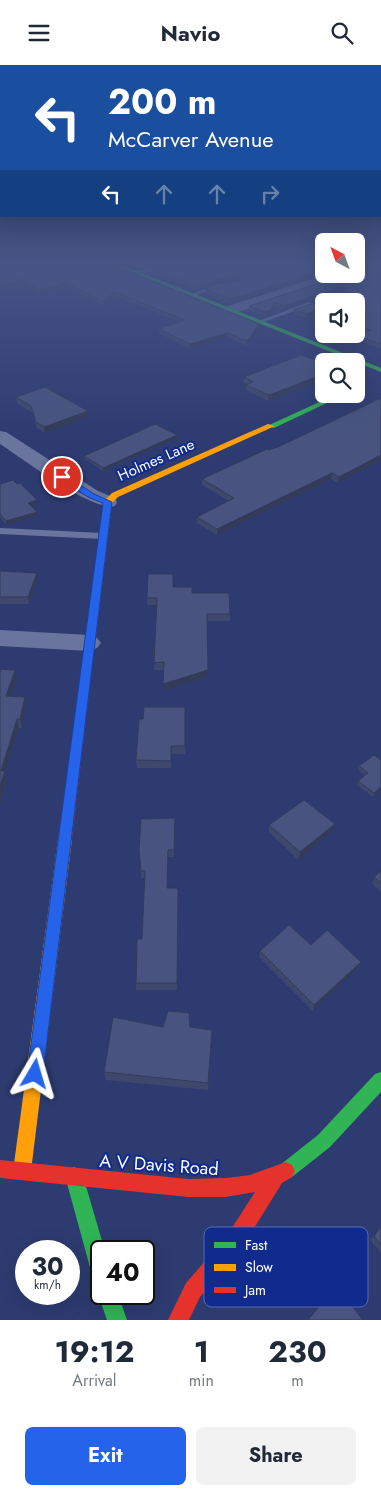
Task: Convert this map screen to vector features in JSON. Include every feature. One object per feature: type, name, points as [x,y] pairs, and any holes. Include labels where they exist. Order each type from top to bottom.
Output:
[{"type":"street","points":[[256,321],[381,370]]},
{"type":"street","name":"Holmes Lane","points":[[108,502],[115,495],[322,403]]},
{"type":"street","points":[[2,439],[91,495],[108,502],[22,1171]]},
{"type":"street","points":[[0,638],[89,643]]},
{"type":"street","name":"A V Davis Road","points":[[0,1169],[188,1188],[216,1189],[256,1184],[275,1177],[324,1141],[381,1080]]},
{"type":"street","points":[[74,1176],[92,1240]]},
{"type":"street","points":[[244,1227],[275,1177]]},
{"type":"street","points":[[178,1320],[193,1290],[204,1277]]},
{"type":"street","points":[[112,1305],[117,1320]]},
{"type":"lane","points":[[259,322],[263,321]]},
{"type":"lane","points":[[0,531],[103,536]]},
{"type":"building","points":[[183,321],[250,321],[259,324],[247,341],[227,333],[190,344],[159,329]]},
{"type":"building","points":[[365,321],[381,321],[381,344],[365,339],[365,333],[371,330],[365,328]]},
{"type":"building","points":[[301,355],[315,360],[315,377],[269,395],[246,385],[253,382],[244,377]]},
{"type":"building","points":[[45,387],[88,411],[44,427],[36,422],[31,406],[16,397]]},
{"type":"building","points":[[381,398],[381,455],[339,477],[332,473],[217,529],[197,517],[234,498],[202,479],[267,449],[278,447]]},
{"type":"building","points":[[155,424],[177,435],[103,468],[84,456]]},
{"type":"building","points":[[13,480],[17,484],[20,483],[37,500],[28,503],[37,512],[6,521],[0,514],[0,484]]},
{"type":"building","points":[[0,571],[37,573],[28,597],[0,597]]},
{"type":"building","points":[[148,574],[173,574],[173,587],[192,587],[192,593],[229,593],[230,614],[207,614],[208,670],[163,684],[164,662],[154,663],[157,598],[147,598]]},
{"type":"building","points":[[0,669],[15,670],[6,696],[25,697],[20,719],[17,719],[1,771],[5,771],[0,786]]},
{"type":"building","points":[[144,707],[185,707],[185,746],[171,746],[171,761],[136,760],[139,719],[143,719]]},
{"type":"building","points":[[374,755],[381,760],[381,787],[374,793],[358,781],[368,773],[359,766]]},
{"type":"building","points":[[304,800],[335,824],[300,852],[269,825]]},
{"type":"building","points":[[175,818],[174,850],[168,850],[167,888],[178,888],[177,983],[136,983],[137,939],[142,939],[145,871],[141,871],[139,849],[141,819]]},
{"type":"building","points":[[381,871],[381,883],[374,877]]},
{"type":"building","points":[[289,925],[311,945],[327,930],[361,962],[314,1005],[260,951]]},
{"type":"building","points":[[168,1011],[189,1013],[190,1027],[212,1030],[208,1083],[104,1072],[113,1017],[163,1027]]},
{"type":"building","points":[[381,1227],[381,1245],[374,1236]]},
{"type":"building","points":[[319,1307],[353,1307],[363,1320],[308,1320]]},
{"type":"traffic: fast","points":[[257,321],[381,370]]},
{"type":"traffic: fast","points":[[271,426],[322,403]]},
{"type":"traffic: fast","points":[[286,1171],[324,1141],[381,1080]]},
{"type":"traffic: fast","points":[[74,1176],[92,1240]]},
{"type":"traffic: fast","points":[[112,1305],[117,1320]]},
{"type":"traffic: slow","points":[[89,652],[108,502],[115,495],[271,426]]},
{"type":"traffic: slow","points":[[22,1171],[65,839]]},
{"type":"traffic: jam","points":[[65,839],[89,652]]},
{"type":"traffic: jam","points":[[0,1169],[188,1188],[250,1184],[274,1177],[286,1171]]},
{"type":"traffic: jam","points":[[244,1227],[275,1177]]},
{"type":"traffic: jam","points":[[178,1320],[193,1290],[204,1277]]},
{"type":"route","points":[[35,1074],[108,502],[91,495],[62,477]]}]
